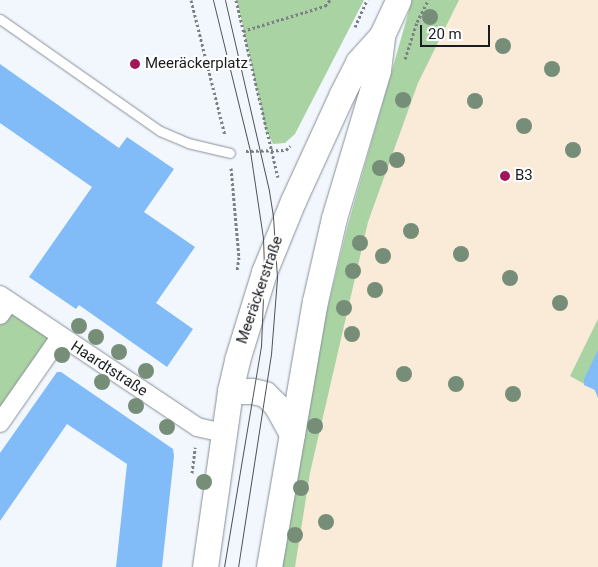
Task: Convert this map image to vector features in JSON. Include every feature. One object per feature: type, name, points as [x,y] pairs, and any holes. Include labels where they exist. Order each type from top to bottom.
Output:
[{"type":"street","name":"Meeräckerstraße","points":[[204,567],[223,432],[237,360],[275,243],[358,62],[382,35],[398,0]]},
{"type":"street","name":"Meeräckerstraße","points":[[269,567],[315,301],[334,218],[378,70],[382,35]]},
{"type":"street","name":"Haardtstraße","points":[[3,304],[60,337],[198,427],[223,432]]},
{"type":"street","points":[[0,423],[60,337]]},
{"type":"street","points":[[230,392],[252,391],[265,394],[276,405],[292,434]]},
{"type":"lane","points":[[0,19],[160,130],[188,143],[230,153]]},
{"type":"path","points":[[191,0],[230,153],[239,257],[236,276]]},
{"type":"path","points":[[236,0],[270,150]]},
{"type":"path","points":[[243,31],[325,6],[330,0]]},
{"type":"path","points":[[350,36],[367,0]]},
{"type":"path","points":[[230,153],[286,150],[293,143]]},
{"type":"path","points":[[190,483],[198,427]]},
{"type":"shaded area","points":[[454,0],[598,0],[598,567],[294,567],[310,473],[366,222],[414,81]]},
{"type":"green space","points":[[237,0],[364,0],[295,134],[285,143],[273,144],[266,130]]},
{"type":"green space","points":[[412,0],[459,0],[418,83],[368,222],[310,473],[295,567],[275,567],[302,414],[347,228]]},
{"type":"green space","points":[[9,302],[60,337],[0,423],[0,315]]},
{"type":"green space","points":[[598,319],[598,398],[595,390],[570,376]]},
{"type":"building","points":[[0,64],[119,148],[127,137],[174,169],[144,212],[195,247],[156,303],[193,329],[167,367],[79,305],[76,309],[29,277],[92,187],[0,123]]},
{"type":"building","points":[[598,350],[598,398],[595,390],[584,385],[584,379]]},
{"type":"building","points":[[57,372],[61,372],[173,449],[174,456],[162,567],[116,567],[127,464],[67,424],[0,521],[0,453]]},
{"type":"tram line","points":[[213,0],[250,151],[263,238],[264,272],[261,346],[224,567]]},
{"type":"tram line","points":[[225,0],[269,191],[273,217],[277,278],[271,354],[238,567]]},
{"type":"place","name":"Meeräckerplatz","points":[[135,64]]},
{"type":"place","name":"B3","points":[[505,176]]}]
